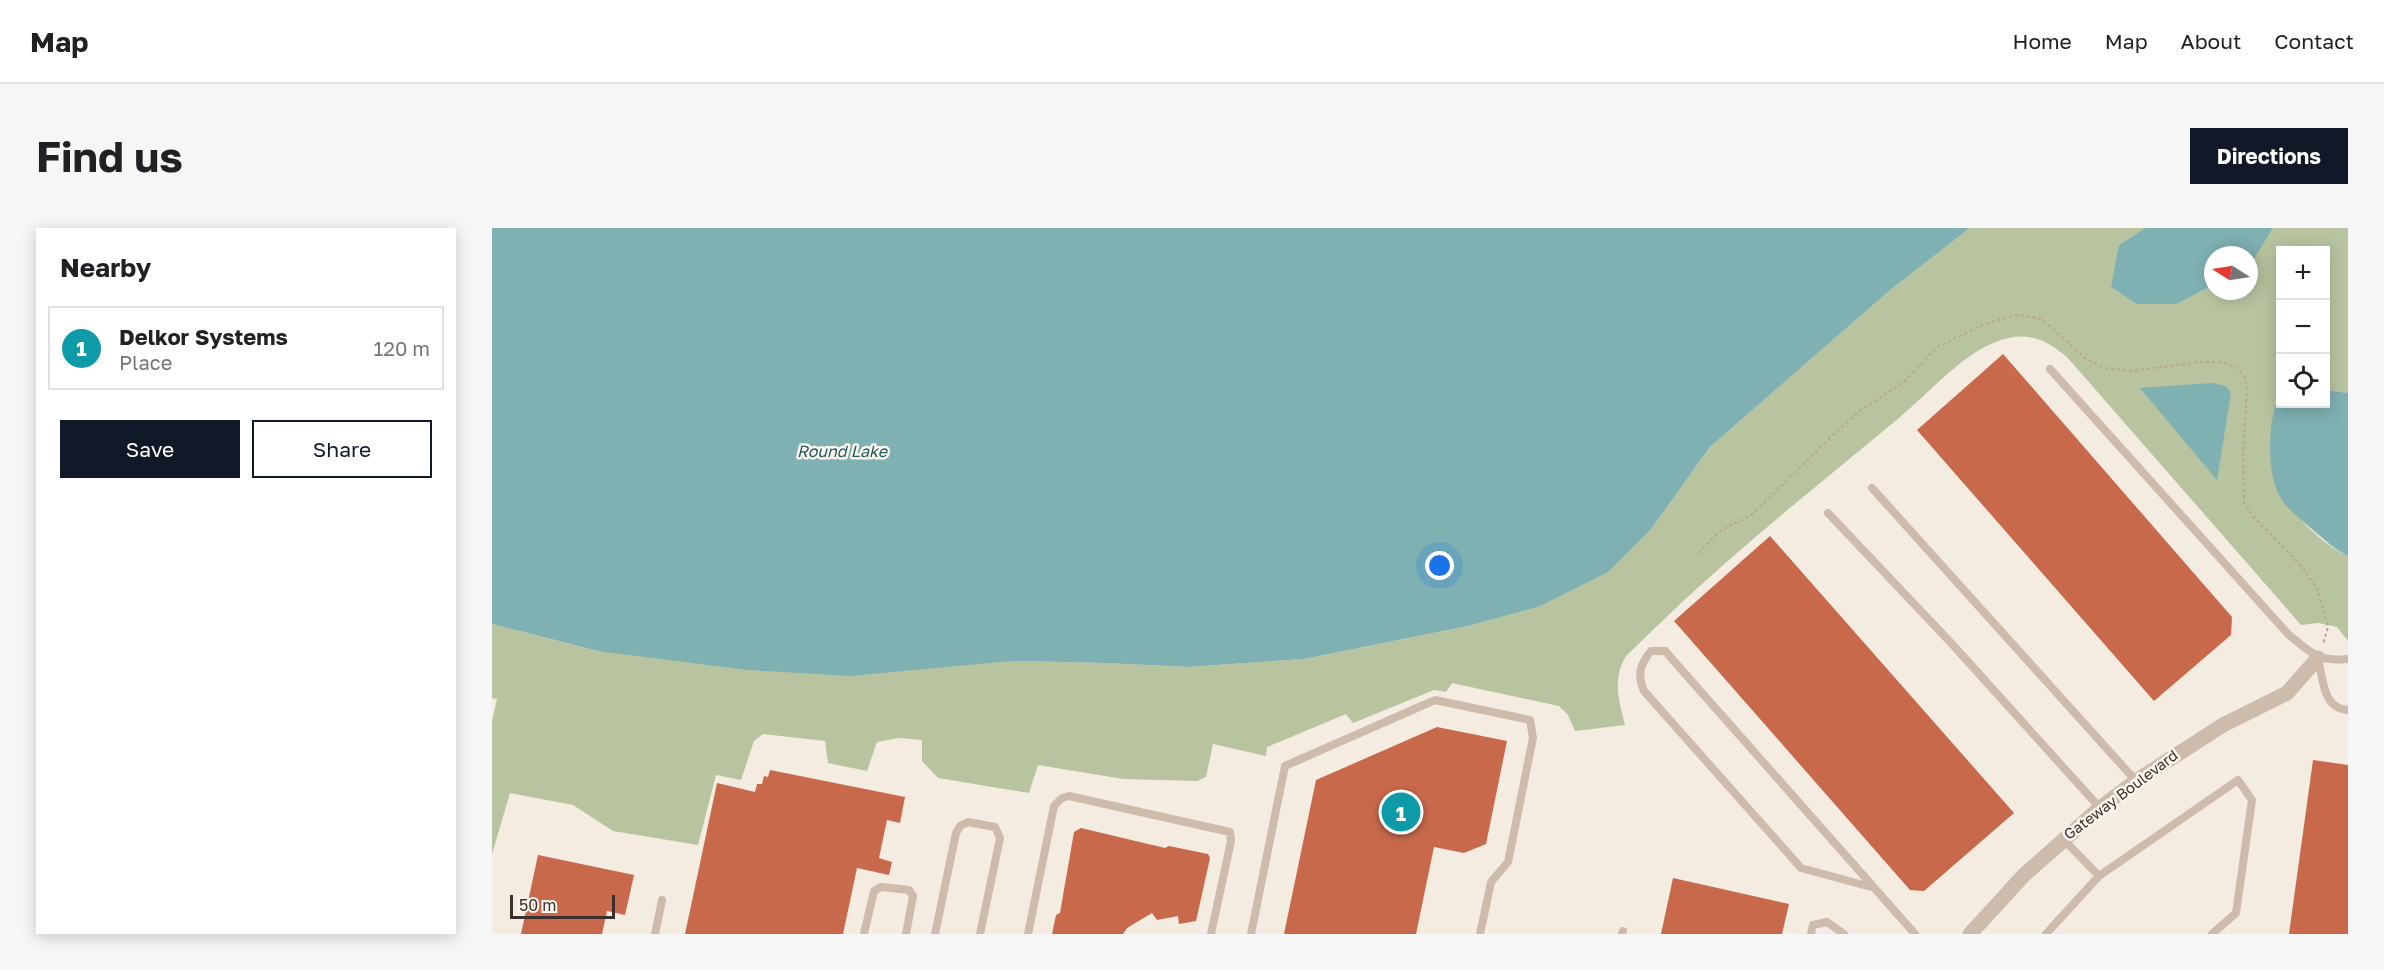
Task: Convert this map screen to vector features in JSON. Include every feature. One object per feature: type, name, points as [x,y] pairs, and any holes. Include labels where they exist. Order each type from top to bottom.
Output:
[{"type":"street","name":"Gateway Boulevard","points":[[1970,934],[2016,883],[2100,808],[2136,781],[2223,725],[2287,693],[2318,658]]},
{"type":"lane","points":[[2050,369],[2289,635],[2318,658],[2348,659]]},
{"type":"lane","points":[[1872,488],[2136,781]]},
{"type":"lane","points":[[1828,513],[1953,645],[2100,808]]},
{"type":"lane","points":[[1871,887],[1801,868],[1644,691],[1639,680],[1642,662],[1652,651],[1665,651],[1871,887],[1915,934]]},
{"type":"lane","points":[[2318,658],[2328,700],[2338,710],[2348,710]]},
{"type":"lane","points":[[1251,934],[1285,766],[1435,700],[1530,720],[1533,738],[1508,862],[1491,882],[1480,934]]},
{"type":"lane","points":[[2046,934],[2099,876],[2238,780],[2252,800],[2236,913],[2212,934]]},
{"type":"lane","points":[[1028,934],[1054,806],[1062,798],[1069,796],[1230,832],[1231,841],[1211,934]]},
{"type":"lane","points":[[935,934],[956,833],[960,826],[968,822],[996,827],[1000,838],[980,934]]},
{"type":"lane","points":[[2063,839],[2099,876]]},
{"type":"lane","points":[[864,934],[874,891],[881,887],[909,890],[913,896],[906,934]]},
{"type":"lane","points":[[655,934],[662,900]]},
{"type":"lane","points":[[1811,934],[1814,925],[1827,922],[1844,934]]},
{"type":"path","points":[[1698,553],[1721,530],[1752,514],[1833,435],[1861,410],[1905,381],[1937,347],[1983,324],[2017,315],[2042,319],[2086,358],[2106,368],[2129,371],[2201,362],[2220,362],[2236,367],[2246,376],[2242,483],[2244,502],[2253,516],[2305,570],[2318,591],[2328,627],[2318,658]]},
{"type":"green space","points":[[1970,228],[2145,228],[2119,245],[2177,304],[2204,290],[2204,300],[2258,300],[2258,252],[2273,228],[2348,228],[2348,393],[2330,391],[2330,246],[2276,246],[2275,403],[2280,497],[2320,538],[2348,556],[2348,641],[2337,627],[2318,623],[2301,625],[2067,357],[2037,339],[2011,337],[1988,345],[1961,363],[1726,562],[1626,656],[1618,682],[1625,725],[1575,731],[1568,715],[1559,706],[1452,683],[1446,692],[1434,690],[1353,723],[1346,714],[1267,747],[1266,756],[1213,744],[1206,777],[1197,781],[1123,779],[1038,765],[1029,793],[938,778],[922,761],[922,740],[899,738],[877,742],[867,771],[828,763],[825,741],[763,734],[754,741],[741,780],[716,775],[698,845],[613,831],[573,805],[510,793],[492,854],[492,721],[497,699],[492,698],[492,624],[598,651],[1188,667],[1304,659],[1468,626],[1538,607],[1652,528],[1710,447],[1889,291]]},
{"type":"water","name":"Round Lake","points":[[492,228],[1970,228],[1889,291],[1710,447],[1652,528],[1608,572],[1538,607],[1468,626],[1304,659],[1188,667],[1011,661],[850,676],[748,670],[598,651],[492,624]]},
{"type":"water","points":[[2145,228],[2273,228],[2258,253],[2258,246],[2204,246],[2204,290],[2177,304],[2137,304],[2111,287],[2119,245]]},
{"type":"water","points":[[2212,383],[2226,386],[2231,393],[2217,480],[2140,388]]},
{"type":"water","points":[[2330,391],[2348,393],[2348,556],[2330,545],[2300,519],[2279,495],[2270,457],[2276,401],[2276,408],[2330,408]]},
{"type":"building","points":[[2003,354],[2232,617],[2231,635],[2154,701],[1917,430]]},
{"type":"building","points":[[1770,536],[2014,813],[1924,891],[1910,890],[1674,621]]},
{"type":"building","points":[[1437,727],[1507,741],[1486,844],[1464,853],[1434,847],[1416,934],[1284,934],[1316,780]]},
{"type":"building","points":[[2313,760],[2348,765],[2348,934],[2289,934]]},
{"type":"building","points":[[770,770],[905,797],[900,823],[887,820],[879,858],[892,862],[889,875],[857,868],[843,934],[685,934],[717,783],[755,792],[757,784],[762,784],[764,776],[768,777]]},
{"type":"building","points":[[1081,828],[1165,848],[1169,846],[1208,854],[1210,858],[1196,921],[1179,924],[1178,916],[1157,920],[1152,913],[1127,928],[1123,934],[1052,934],[1056,915],[1060,913],[1074,832]]},
{"type":"building","points":[[538,855],[634,875],[625,915],[607,911],[602,934],[521,934]]},
{"type":"building","points":[[1673,878],[1789,904],[1782,934],[1661,934]]},
{"type":"place","name":"Delkor Systems","points":[[1401,812]]}]
